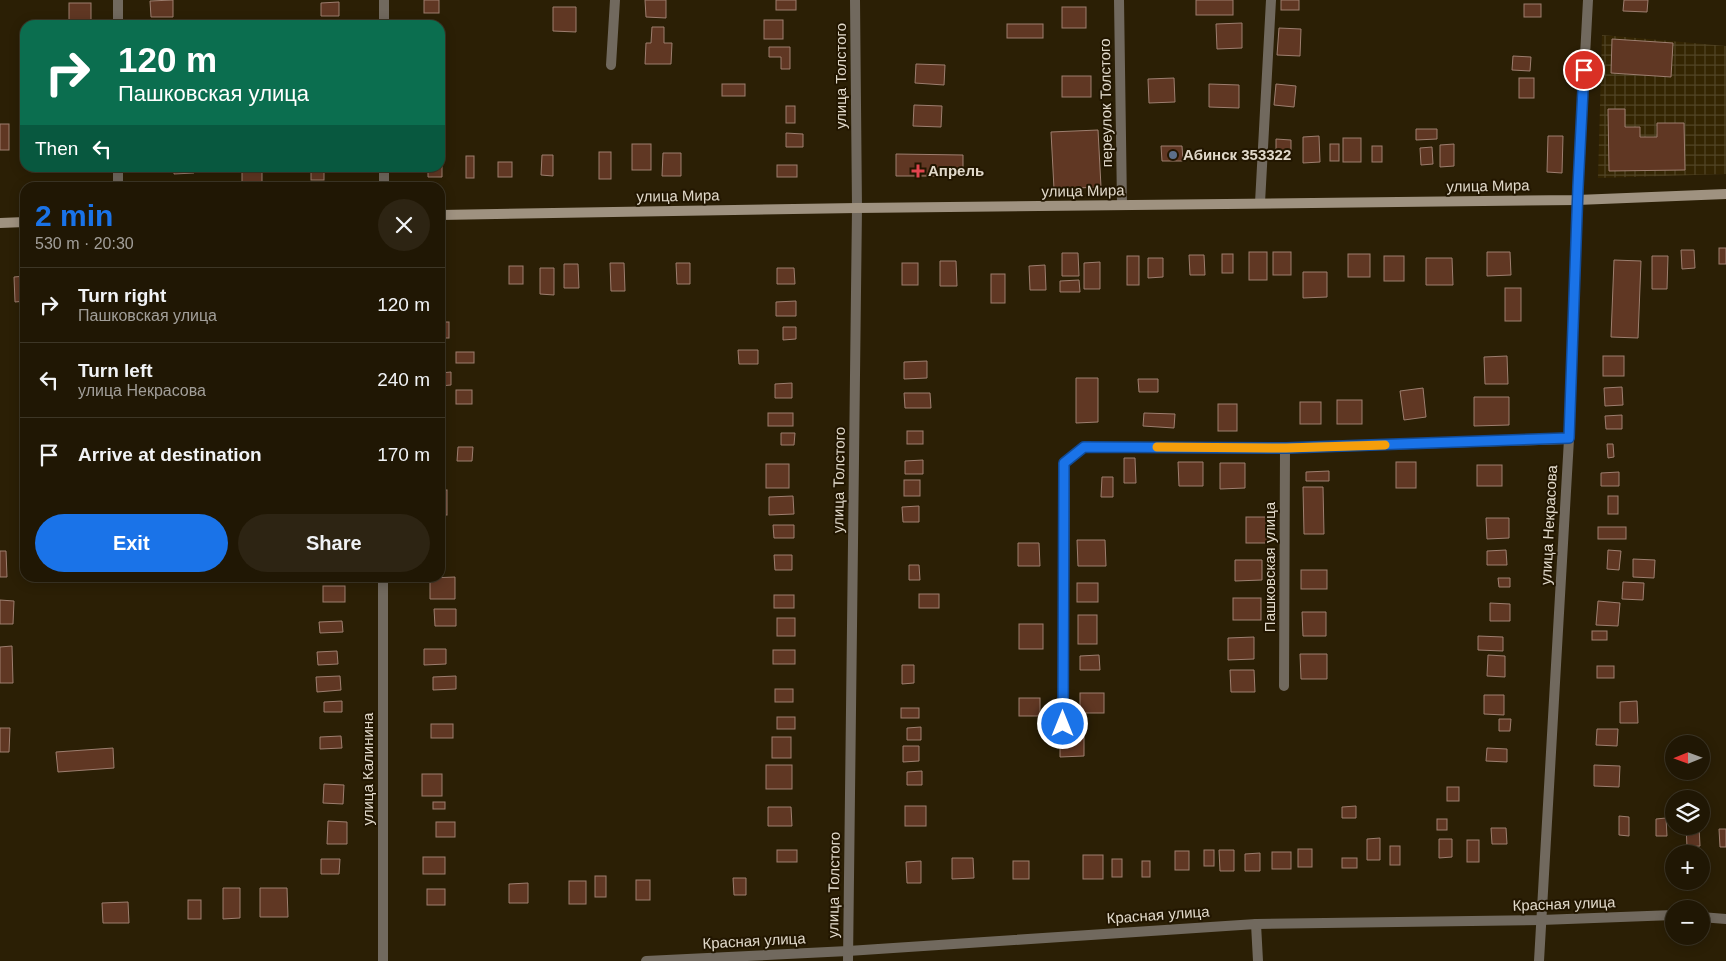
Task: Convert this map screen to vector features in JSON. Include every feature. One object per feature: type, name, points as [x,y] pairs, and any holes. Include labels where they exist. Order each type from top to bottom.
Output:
[{"type":"main road","name":"улица Мира","points":[[445,216],[857,208],[1577,200],[1726,194]]},
{"type":"main road","points":[[0,223],[20,222]]},
{"type":"street","points":[[118,0],[118,20]]},
{"type":"street","points":[[384,0],[384,20]]},
{"type":"street","points":[[611,65],[615,0]]},
{"type":"street","name":"улица Толстого","points":[[848,956],[857,208],[856,0]]},
{"type":"street","name":"переулок Толстого","points":[[1119,0],[1122,205]]},
{"type":"street","points":[[1260,203],[1271,0]]},
{"type":"street","name":"улица Некрасова","points":[[1539,961],[1569,438],[1577,200],[1588,0]]},
{"type":"street","points":[[1063,724],[1064,463],[1084,447],[1286,448],[1569,438]]},
{"type":"street","name":"Пашковская улица","points":[[1284,686],[1286,448]]},
{"type":"street","name":"улица Калинина","points":[[383,582],[383,961]]},
{"type":"street","name":"Красная улица","points":[[646,961],[848,956],[1256,924],[1541,920],[1665,915]]},
{"type":"street","points":[[1710,918],[1726,919]]},
{"type":"street","points":[[1256,924],[1258,961]]},
{"type":"shaded area","points":[[1602,35],[1726,46],[1726,174],[1598,178]]},
{"type":"building","points":[[173,0],[173,17],[151,17],[150,1]]},
{"type":"building","points":[[424,0],[439,0],[439,13],[424,13]]},
{"type":"building","points":[[645,0],[666,0],[666,18],[646,17]]},
{"type":"building","points":[[776,0],[796,0],[796,10],[776,10]]},
{"type":"building","points":[[1196,0],[1233,0],[1233,15],[1196,15]]},
{"type":"building","points":[[1281,0],[1299,0],[1299,10],[1281,10]]},
{"type":"building","points":[[1624,0],[1648,0],[1647,12],[1623,11]]},
{"type":"building","points":[[339,2],[339,16],[321,16],[321,3]]},
{"type":"building","points":[[69,3],[91,3],[91,20],[69,20]]},
{"type":"building","points":[[1524,4],[1541,4],[1541,17],[1524,17]]},
{"type":"building","points":[[553,7],[576,7],[576,32],[553,31]]},
{"type":"building","points":[[1062,7],[1086,7],[1086,28],[1062,28]]},
{"type":"building","points":[[764,20],[783,20],[783,39],[764,39]]},
{"type":"building","points":[[1242,23],[1242,48],[1217,49],[1216,24]]},
{"type":"building","points":[[1007,24],[1043,24],[1043,38],[1007,38]]},
{"type":"building","points":[[652,27],[664,27],[664,43],[672,43],[671,64],[645,64],[646,43],[651,43]]},
{"type":"building","points":[[1279,28],[1301,29],[1300,56],[1277,55]]},
{"type":"building","points":[[1612,39],[1673,43],[1671,77],[1611,73]]},
{"type":"building","points":[[769,47],[790,47],[790,69],[781,69],[781,57],[769,57]]},
{"type":"building","points":[[1513,56],[1531,57],[1530,71],[1512,70]]},
{"type":"building","points":[[916,64],[945,65],[944,85],[915,83]]},
{"type":"building","points":[[1062,76],[1091,76],[1091,97],[1062,97]]},
{"type":"building","points":[[1174,78],[1175,102],[1149,103],[1148,79]]},
{"type":"building","points":[[1519,78],[1534,78],[1534,98],[1519,98]]},
{"type":"building","points":[[722,84],[745,84],[745,96],[722,96]]},
{"type":"building","points":[[1209,84],[1239,85],[1239,108],[1209,107]]},
{"type":"building","points":[[1276,84],[1296,86],[1294,107],[1274,105]]},
{"type":"building","points":[[914,105],[942,106],[941,127],[913,126]]},
{"type":"building","points":[[786,106],[795,106],[795,123],[786,123]]},
{"type":"building","points":[[1608,109],[1625,109],[1625,127],[1640,127],[1640,137],[1657,137],[1657,123],[1684,123],[1685,170],[1609,171]]},
{"type":"building","points":[[0,124],[9,124],[9,150],[0,150]]},
{"type":"building","points":[[1416,129],[1437,129],[1437,139],[1416,140]]},
{"type":"building","points":[[1098,130],[1101,187],[1054,189],[1051,132]]},
{"type":"building","points":[[786,133],[803,134],[803,147],[786,147]]},
{"type":"building","points":[[1319,136],[1320,162],[1303,163],[1303,137]]},
{"type":"building","points":[[1548,136],[1563,136],[1562,173],[1547,172]]},
{"type":"building","points":[[1343,138],[1361,138],[1361,162],[1343,162]]},
{"type":"building","points":[[1276,139],[1291,140],[1291,156],[1276,156]]},
{"type":"building","points":[[632,144],[651,144],[651,170],[632,170]]},
{"type":"building","points":[[1330,144],[1339,144],[1339,161],[1330,161]]},
{"type":"building","points":[[1454,144],[1454,166],[1440,167],[1440,145]]},
{"type":"building","points":[[1161,146],[1182,146],[1183,161],[1162,161]]},
{"type":"building","points":[[1372,146],[1382,146],[1382,162],[1372,162]]},
{"type":"building","points":[[1432,147],[1433,164],[1421,165],[1420,148]]},
{"type":"building","points":[[599,152],[611,152],[611,179],[599,179]]},
{"type":"building","points":[[663,153],[681,153],[681,176],[662,176]]},
{"type":"building","points":[[896,154],[963,155],[963,176],[896,176]]},
{"type":"building","points":[[542,155],[553,155],[553,176],[541,175]]},
{"type":"building","points":[[466,156],[474,156],[474,178],[466,178]]},
{"type":"building","points":[[498,162],[512,162],[512,177],[498,177]]},
{"type":"building","points":[[777,165],[797,165],[797,177],[777,177]]},
{"type":"building","points":[[174,172],[194,172],[194,173],[174,174]]},
{"type":"building","points":[[242,172],[262,172],[262,182],[242,182]]},
{"type":"building","points":[[311,172],[324,172],[324,180],[311,180]]},
{"type":"building","points":[[428,172],[442,172],[442,177],[428,177]]},
{"type":"building","points":[[1719,248],[1726,248],[1726,264],[1719,264]]},
{"type":"building","points":[[1681,250],[1694,250],[1695,268],[1682,269]]},
{"type":"building","points":[[1249,252],[1267,252],[1267,280],[1249,280]]},
{"type":"building","points":[[1273,252],[1291,252],[1291,275],[1273,275]]},
{"type":"building","points":[[1487,252],[1510,252],[1511,275],[1487,276]]},
{"type":"building","points":[[1062,253],[1078,253],[1079,276],[1062,276]]},
{"type":"building","points":[[1222,254],[1233,254],[1233,273],[1222,273]]},
{"type":"building","points":[[1348,254],[1370,254],[1370,277],[1348,277]]},
{"type":"building","points":[[1189,255],[1204,255],[1205,275],[1190,275]]},
{"type":"building","points":[[1127,256],[1139,256],[1139,285],[1127,285]]},
{"type":"building","points":[[1384,256],[1404,256],[1404,281],[1384,281]]},
{"type":"building","points":[[1652,256],[1668,256],[1667,289],[1652,289]]},
{"type":"building","points":[[1148,258],[1163,258],[1163,277],[1148,278]]},
{"type":"building","points":[[1426,258],[1452,258],[1453,285],[1426,285]]},
{"type":"building","points":[[1614,260],[1641,261],[1638,338],[1611,337]]},
{"type":"building","points":[[940,261],[956,261],[957,286],[940,286]]},
{"type":"building","points":[[1100,262],[1100,289],[1084,289],[1084,263]]},
{"type":"building","points":[[610,263],[624,263],[625,291],[611,291]]},
{"type":"building","points":[[676,263],[690,263],[690,284],[677,284]]},
{"type":"building","points":[[902,263],[918,263],[918,285],[902,285]]},
{"type":"building","points":[[564,264],[578,264],[579,288],[564,288]]},
{"type":"building","points":[[1045,265],[1046,290],[1030,290],[1029,266]]},
{"type":"building","points":[[509,266],[523,266],[523,284],[509,284]]},
{"type":"building","points":[[540,268],[554,268],[554,295],[540,294]]},
{"type":"building","points":[[777,268],[794,268],[795,284],[777,284]]},
{"type":"building","points":[[1303,272],[1327,272],[1327,297],[1303,298]]},
{"type":"building","points":[[991,274],[1005,274],[1005,303],[991,303]]},
{"type":"building","points":[[20,276],[20,302],[15,302],[14,277]]},
{"type":"building","points":[[1079,280],[1080,292],[1060,292],[1060,281]]},
{"type":"building","points":[[1505,288],[1521,288],[1521,321],[1505,321]]},
{"type":"building","points":[[796,301],[796,316],[776,316],[776,302]]},
{"type":"building","points":[[445,322],[449,322],[449,338],[445,338]]},
{"type":"building","points":[[783,327],[796,327],[796,339],[783,340]]},
{"type":"building","points":[[738,350],[758,350],[758,364],[739,364]]},
{"type":"building","points":[[456,352],[474,352],[474,363],[456,363]]},
{"type":"building","points":[[1507,356],[1508,384],[1485,384],[1484,357]]},
{"type":"building","points":[[1603,356],[1624,356],[1624,376],[1603,376]]},
{"type":"building","points":[[927,361],[927,378],[904,379],[904,362]]},
{"type":"building","points":[[451,372],[451,385],[445,386],[445,373]]},
{"type":"building","points":[[1076,378],[1098,378],[1098,422],[1076,423]]},
{"type":"building","points":[[1138,379],[1158,379],[1158,392],[1139,392]]},
{"type":"building","points":[[792,383],[792,398],[775,398],[775,384]]},
{"type":"building","points":[[1622,387],[1623,405],[1605,406],[1604,388]]},
{"type":"building","points":[[1423,388],[1426,417],[1404,420],[1400,391]]},
{"type":"building","points":[[456,390],[472,390],[472,404],[456,404]]},
{"type":"building","points":[[904,393],[930,393],[931,408],[905,408]]},
{"type":"building","points":[[1474,397],[1509,397],[1509,425],[1474,426]]},
{"type":"building","points":[[1337,400],[1362,400],[1362,424],[1337,424]]},
{"type":"building","points":[[1300,402],[1321,402],[1321,424],[1300,424]]},
{"type":"building","points":[[1218,404],[1237,404],[1237,431],[1218,431]]},
{"type":"building","points":[[768,413],[793,413],[793,426],[768,426]]},
{"type":"building","points":[[1144,413],[1175,414],[1174,428],[1143,426]]},
{"type":"building","points":[[1622,415],[1622,429],[1606,429],[1605,416]]},
{"type":"building","points":[[907,431],[923,431],[923,444],[907,444]]},
{"type":"building","points":[[781,433],[795,433],[794,445],[781,445]]},
{"type":"building","points":[[1607,444],[1613,444],[1614,457],[1608,458]]},
{"type":"building","points":[[458,447],[473,447],[472,461],[457,461]]},
{"type":"building","points":[[1124,458],[1135,458],[1136,483],[1124,483]]},
{"type":"building","points":[[923,460],[923,474],[905,474],[905,461]]},
{"type":"building","points":[[1178,462],[1203,462],[1203,486],[1179,486]]},
{"type":"building","points":[[1396,462],[1416,462],[1416,488],[1396,488]]},
{"type":"building","points":[[1220,463],[1245,463],[1245,488],[1220,489]]},
{"type":"building","points":[[766,464],[789,464],[789,488],[766,488]]},
{"type":"building","points":[[1477,465],[1502,465],[1502,486],[1477,486]]},
{"type":"building","points":[[1329,471],[1329,481],[1306,481],[1306,472]]},
{"type":"building","points":[[1619,472],[1619,486],[1601,486],[1601,473]]},
{"type":"building","points":[[1102,477],[1113,477],[1113,497],[1101,497]]},
{"type":"building","points":[[904,480],[920,480],[920,496],[904,496]]},
{"type":"building","points":[[1303,487],[1323,487],[1324,534],[1304,534]]},
{"type":"building","points":[[445,490],[447,490],[447,515],[445,515]]},
{"type":"building","points":[[793,496],[794,514],[769,515],[769,497]]},
{"type":"building","points":[[1608,496],[1618,496],[1618,514],[1608,514]]},
{"type":"building","points":[[919,506],[919,522],[903,522],[902,507]]},
{"type":"building","points":[[1246,517],[1269,517],[1269,543],[1246,543]]},
{"type":"building","points":[[1486,518],[1509,518],[1509,538],[1487,539]]},
{"type":"building","points":[[773,525],[794,525],[794,538],[774,538]]},
{"type":"building","points":[[1598,527],[1626,527],[1626,539],[1598,539]]},
{"type":"building","points":[[1077,540],[1105,540],[1106,566],[1078,566]]},
{"type":"building","points":[[1018,543],[1039,543],[1040,566],[1018,566]]},
{"type":"building","points":[[1506,550],[1507,565],[1487,565],[1487,551]]},
{"type":"building","points":[[1608,550],[1621,551],[1619,570],[1607,569]]},
{"type":"building","points":[[0,551],[6,551],[7,577],[0,577]]},
{"type":"building","points":[[774,555],[792,555],[792,570],[775,570]]},
{"type":"building","points":[[1633,559],[1655,560],[1654,578],[1633,577]]},
{"type":"building","points":[[1235,560],[1262,560],[1262,580],[1235,581]]},
{"type":"building","points":[[909,565],[919,565],[920,580],[909,580]]},
{"type":"building","points":[[1301,570],[1327,570],[1327,589],[1301,589]]},
{"type":"building","points":[[445,577],[455,577],[455,599],[430,599],[430,582],[445,582]]},
{"type":"building","points":[[1498,578],[1510,578],[1510,587],[1499,587]]},
{"type":"building","points":[[1623,582],[1644,583],[1643,600],[1622,599]]},
{"type":"building","points":[[1077,583],[1098,583],[1098,602],[1077,602]]},
{"type":"building","points":[[323,586],[345,586],[345,602],[323,602]]},
{"type":"building","points":[[919,594],[939,594],[939,608],[919,608]]},
{"type":"building","points":[[774,595],[794,595],[794,608],[774,608]]},
{"type":"building","points":[[1233,598],[1261,598],[1261,620],[1233,620]]},
{"type":"building","points":[[0,600],[14,601],[13,624],[0,624]]},
{"type":"building","points":[[1598,601],[1620,603],[1618,626],[1596,625]]},
{"type":"building","points":[[1490,603],[1510,604],[1510,621],[1490,621]]},
{"type":"building","points":[[434,609],[456,609],[456,626],[435,626]]},
{"type":"building","points":[[1302,612],[1326,612],[1326,636],[1303,636]]},
{"type":"building","points":[[1078,615],[1097,615],[1097,644],[1078,644]]},
{"type":"building","points":[[777,618],[795,618],[795,636],[777,636]]},
{"type":"building","points":[[342,621],[343,632],[320,633],[319,622]]},
{"type":"building","points":[[1019,624],[1043,624],[1043,649],[1019,649]]},
{"type":"building","points":[[1592,631],[1607,631],[1607,640],[1592,640]]},
{"type":"building","points":[[1478,636],[1503,637],[1503,651],[1478,650]]},
{"type":"building","points":[[1254,637],[1254,659],[1228,660],[1228,638]]},
{"type":"building","points":[[12,646],[13,683],[0,683],[0,647]]},
{"type":"building","points":[[424,649],[446,649],[446,664],[424,665]]},
{"type":"building","points":[[773,650],[795,650],[795,664],[773,664]]},
{"type":"building","points":[[337,651],[338,664],[318,665],[317,652]]},
{"type":"building","points":[[1300,654],[1327,654],[1327,679],[1301,679]]},
{"type":"building","points":[[1099,655],[1100,670],[1080,670],[1080,656]]},
{"type":"building","points":[[1488,655],[1505,656],[1505,677],[1487,676]]},
{"type":"building","points":[[902,665],[914,665],[914,683],[902,684]]},
{"type":"building","points":[[1597,666],[1614,666],[1614,678],[1597,678]]},
{"type":"building","points":[[1230,670],[1254,670],[1255,692],[1231,692]]},
{"type":"building","points":[[340,676],[341,690],[317,692],[316,677]]},
{"type":"building","points":[[456,676],[456,689],[433,690],[433,677]]},
{"type":"building","points":[[775,689],[793,689],[793,702],[775,702]]},
{"type":"building","points":[[1080,693],[1104,693],[1104,713],[1080,713]]},
{"type":"building","points":[[1484,695],[1504,695],[1504,715],[1484,714]]},
{"type":"building","points":[[1019,698],[1040,698],[1040,716],[1019,716]]},
{"type":"building","points":[[342,701],[342,712],[324,712],[324,702]]},
{"type":"building","points":[[1637,701],[1638,723],[1620,723],[1620,702]]},
{"type":"building","points":[[901,708],[919,708],[919,718],[901,718]]},
{"type":"building","points":[[777,717],[795,717],[795,729],[777,729]]},
{"type":"building","points":[[1499,719],[1511,719],[1510,731],[1499,731]]},
{"type":"building","points":[[431,724],[453,724],[453,738],[431,738]]},
{"type":"building","points":[[921,727],[921,740],[907,740],[907,728]]},
{"type":"building","points":[[0,728],[10,728],[9,752],[0,752]]},
{"type":"building","points":[[1597,729],[1618,729],[1617,746],[1596,745]]},
{"type":"building","points":[[341,736],[342,748],[320,749],[320,737]]},
{"type":"building","points":[[1084,736],[1084,756],[1060,757],[1060,737]]},
{"type":"building","points":[[772,737],[791,737],[791,758],[772,758]]},
{"type":"building","points":[[903,746],[919,746],[919,761],[903,762]]},
{"type":"building","points":[[113,748],[114,768],[58,772],[56,752]]},
{"type":"building","points":[[1487,748],[1507,749],[1507,762],[1486,761]]},
{"type":"building","points":[[766,765],[792,765],[792,789],[766,789]]},
{"type":"building","points":[[1594,765],[1620,766],[1619,787],[1594,786]]},
{"type":"building","points":[[922,771],[922,785],[907,785],[907,772]]},
{"type":"building","points":[[422,774],[442,774],[442,796],[422,796]]},
{"type":"building","points":[[324,784],[344,785],[343,804],[323,803]]},
{"type":"building","points":[[1447,787],[1459,787],[1459,801],[1447,801]]},
{"type":"building","points":[[433,802],[445,802],[445,809],[433,809]]},
{"type":"building","points":[[905,806],[926,806],[926,826],[905,826]]},
{"type":"building","points":[[1356,806],[1356,818],[1342,818],[1342,807]]},
{"type":"building","points":[[768,807],[791,807],[792,826],[768,826]]},
{"type":"building","points":[[1619,816],[1629,817],[1629,836],[1619,835]]},
{"type":"building","points":[[1665,818],[1665,835],[1667,836],[1656,836],[1656,819]]},
{"type":"building","points":[[1437,819],[1447,819],[1447,830],[1437,830]]},
{"type":"building","points":[[328,821],[347,822],[347,844],[327,844]]},
{"type":"building","points":[[436,822],[455,822],[455,837],[436,837]]},
{"type":"building","points":[[1491,828],[1506,828],[1507,844],[1492,844]]},
{"type":"building","points":[[1719,829],[1726,829],[1726,847],[1720,847]]},
{"type":"building","points":[[1686,835],[1699,835],[1700,845],[1687,845]]},
{"type":"building","points":[[1380,838],[1380,860],[1367,860],[1367,839]]},
{"type":"building","points":[[1439,839],[1452,839],[1452,857],[1439,858]]},
{"type":"building","points":[[1467,840],[1479,840],[1479,862],[1467,862]]},
{"type":"building","points":[[1390,846],[1400,846],[1400,865],[1390,865]]},
{"type":"building","points":[[1298,849],[1312,849],[1312,867],[1298,867]]},
{"type":"building","points":[[777,850],[797,850],[797,862],[777,862]]},
{"type":"building","points":[[1204,850],[1214,850],[1214,866],[1204,866]]},
{"type":"building","points":[[1219,850],[1234,850],[1234,871],[1220,871]]},
{"type":"building","points":[[1175,851],[1189,851],[1189,870],[1175,870]]},
{"type":"building","points":[[1272,852],[1291,852],[1291,869],[1272,869]]},
{"type":"building","points":[[1260,853],[1260,871],[1245,871],[1245,854]]},
{"type":"building","points":[[1083,855],[1103,855],[1103,879],[1083,879]]},
{"type":"building","points":[[423,857],[445,857],[445,874],[423,874]]},
{"type":"building","points":[[952,858],[973,858],[974,878],[952,879]]},
{"type":"building","points":[[1342,858],[1357,858],[1357,868],[1342,868]]},
{"type":"building","points":[[321,859],[340,859],[339,874],[321,874]]},
{"type":"building","points":[[1112,859],[1122,859],[1122,877],[1112,877]]},
{"type":"building","points":[[921,861],[921,883],[907,883],[906,862]]},
{"type":"building","points":[[1013,861],[1029,861],[1029,879],[1013,879]]},
{"type":"building","points":[[1142,861],[1150,861],[1150,877],[1142,877]]},
{"type":"building","points":[[595,876],[606,876],[606,897],[595,897]]},
{"type":"building","points":[[733,878],[746,878],[746,895],[734,895]]},
{"type":"building","points":[[636,880],[650,880],[650,900],[636,900]]},
{"type":"building","points":[[569,881],[586,881],[586,904],[569,904]]},
{"type":"building","points":[[528,883],[528,903],[509,903],[509,884]]},
{"type":"building","points":[[223,888],[240,888],[240,918],[223,919]]},
{"type":"building","points":[[260,888],[287,888],[288,917],[260,917]]},
{"type":"building","points":[[427,889],[445,889],[445,905],[427,905]]},
{"type":"building","points":[[188,900],[201,900],[201,919],[188,919]]},
{"type":"building","points":[[128,902],[129,923],[103,923],[102,903]]},
{"type":"slow traffic","points":[[1157,447],[1286,448],[1385,445]]},
{"type":"place","name":"Абинск 353322","points":[[1173,155]]},
{"type":"place","name":"Апрель","points":[[918,171]]},
{"type":"route","points":[[1063,724],[1064,463],[1084,447],[1286,448],[1569,438],[1584,70]]}]
